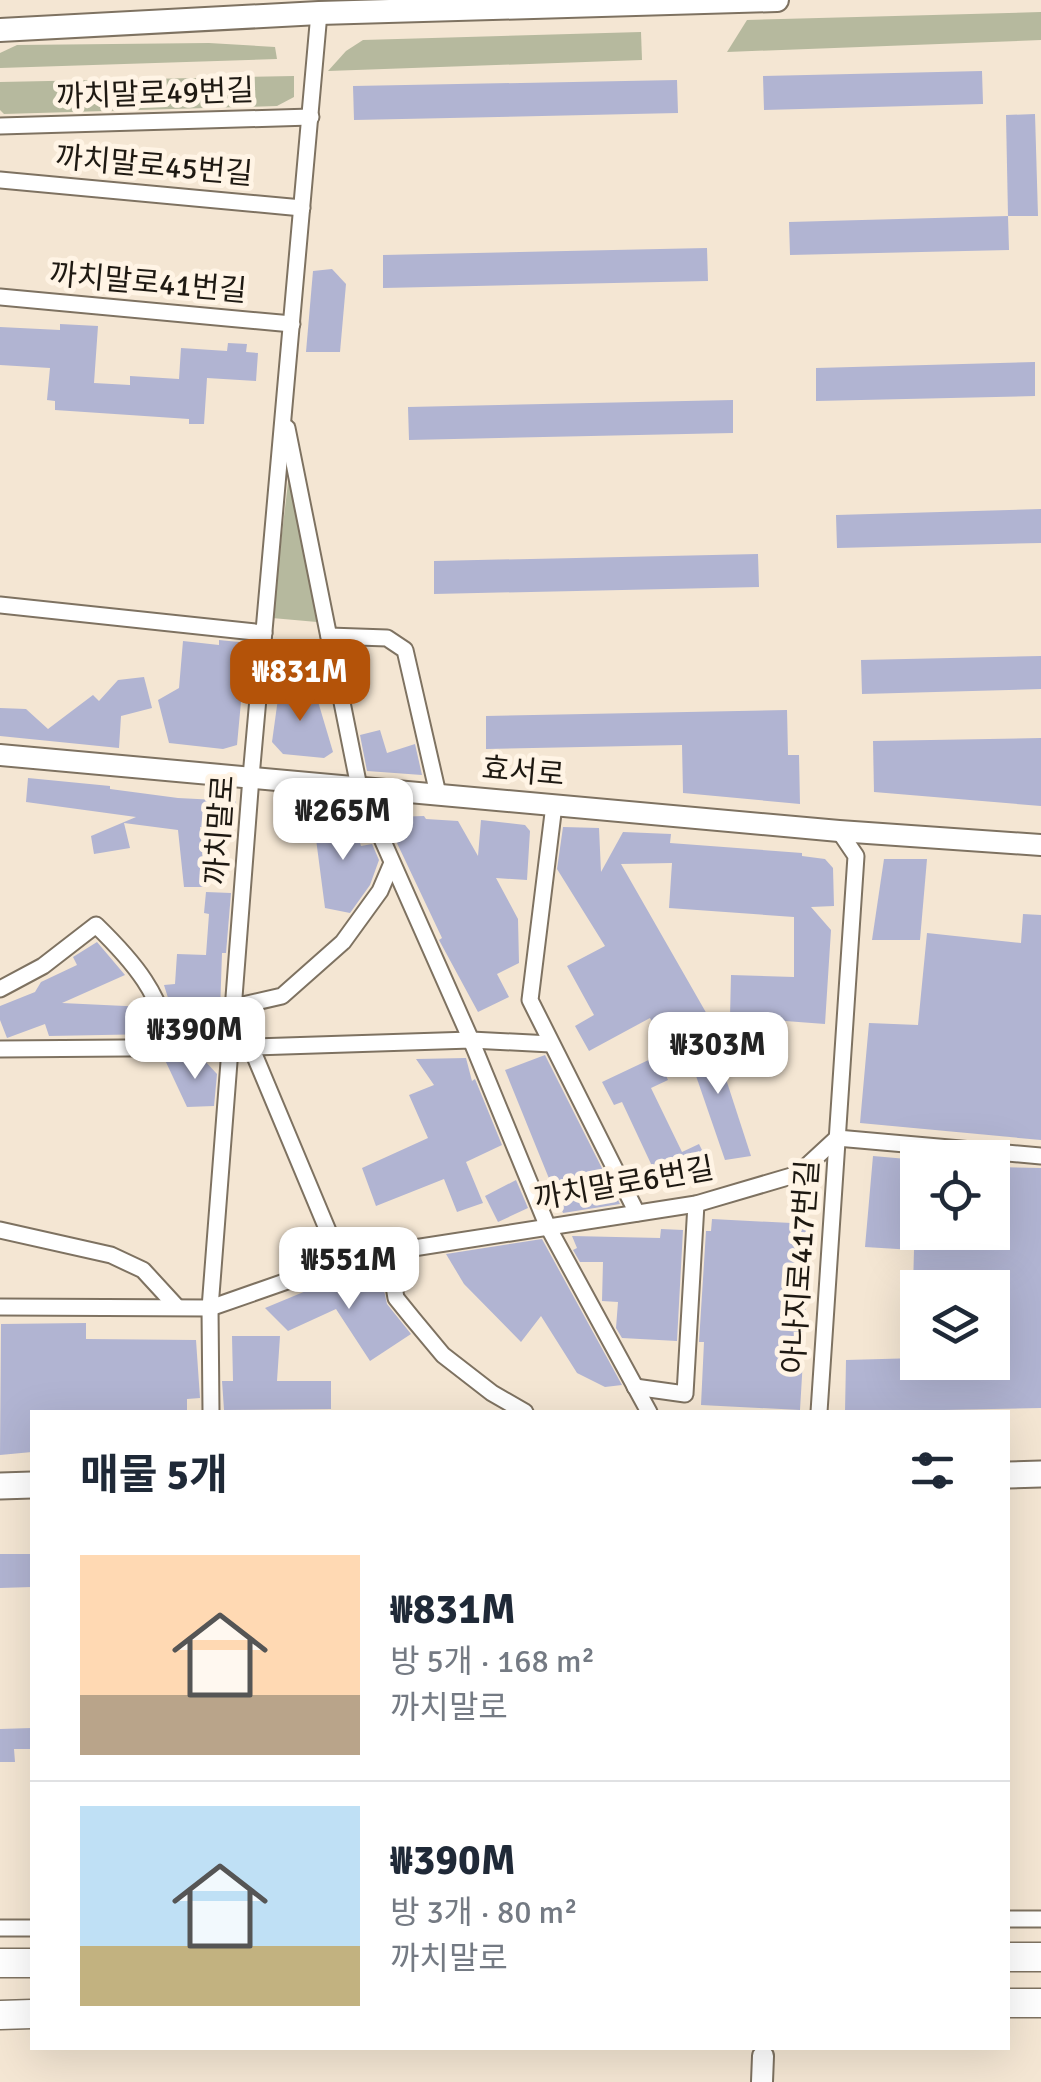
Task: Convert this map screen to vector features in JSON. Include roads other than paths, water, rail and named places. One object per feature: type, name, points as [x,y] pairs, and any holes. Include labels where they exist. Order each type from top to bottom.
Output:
[{"type":"highway","points":[[1010,1957],[1041,1957]]},
{"type":"highway","points":[[0,1963],[30,1963]]},
{"type":"highway","points":[[1010,2003],[1041,2003]]},
{"type":"highway","points":[[0,2015],[30,2014]]},
{"type":"main road","points":[[0,30],[592,3],[777,0]]},
{"type":"main road","points":[[1010,1475],[1041,1474]]},
{"type":"main road","points":[[0,1486],[30,1485]]},
{"type":"street","name":"까치말로","points":[[211,1410],[210,1308],[251,777],[320,14]]},
{"type":"street","name":"까치말로49번길","points":[[0,126],[310,118]]},
{"type":"street","name":"까치말로45번길","points":[[0,180],[302,208]]},
{"type":"street","name":"까치말로41번길","points":[[0,298],[292,324]]},
{"type":"street","points":[[284,412],[359,787],[471,1040],[547,1225],[648,1410]]},
{"type":"street","points":[[0,605],[264,633]]},
{"type":"street","points":[[328,636],[386,638],[406,650],[438,794]]},
{"type":"street","name":"효서로","points":[[0,754],[839,831],[1041,845]]},
{"type":"street","points":[[554,805],[530,1000],[636,1213]]},
{"type":"street","name":"아나지로417번길","points":[[819,1410],[856,856],[839,831]]},
{"type":"street","points":[[234,1007],[282,996],[343,942],[380,890],[392,862]]},
{"type":"street","points":[[0,989],[43,966],[96,925],[144,977],[166,1020],[168,1047]]},
{"type":"street","points":[[0,1049],[471,1040],[552,1044]]},
{"type":"street","points":[[250,1047],[340,1262]]},
{"type":"street","points":[[837,1138],[1041,1156]]},
{"type":"street","name":"까치말로6번길","points":[[0,1308],[210,1308],[340,1262],[547,1225],[696,1204],[798,1174],[837,1138]]},
{"type":"street","points":[[635,1387],[684,1394],[696,1204]]},
{"type":"street","points":[[0,1230],[111,1254],[144,1270],[176,1308]]},
{"type":"street","points":[[388,1252],[396,1298],[423,1331],[444,1355],[492,1393],[522,1410]]},
{"type":"street","points":[[1010,1919],[1041,1919]]},
{"type":"street","points":[[0,1928],[30,1928]]},
{"type":"street","points":[[762,2082],[764,2056]]}]
